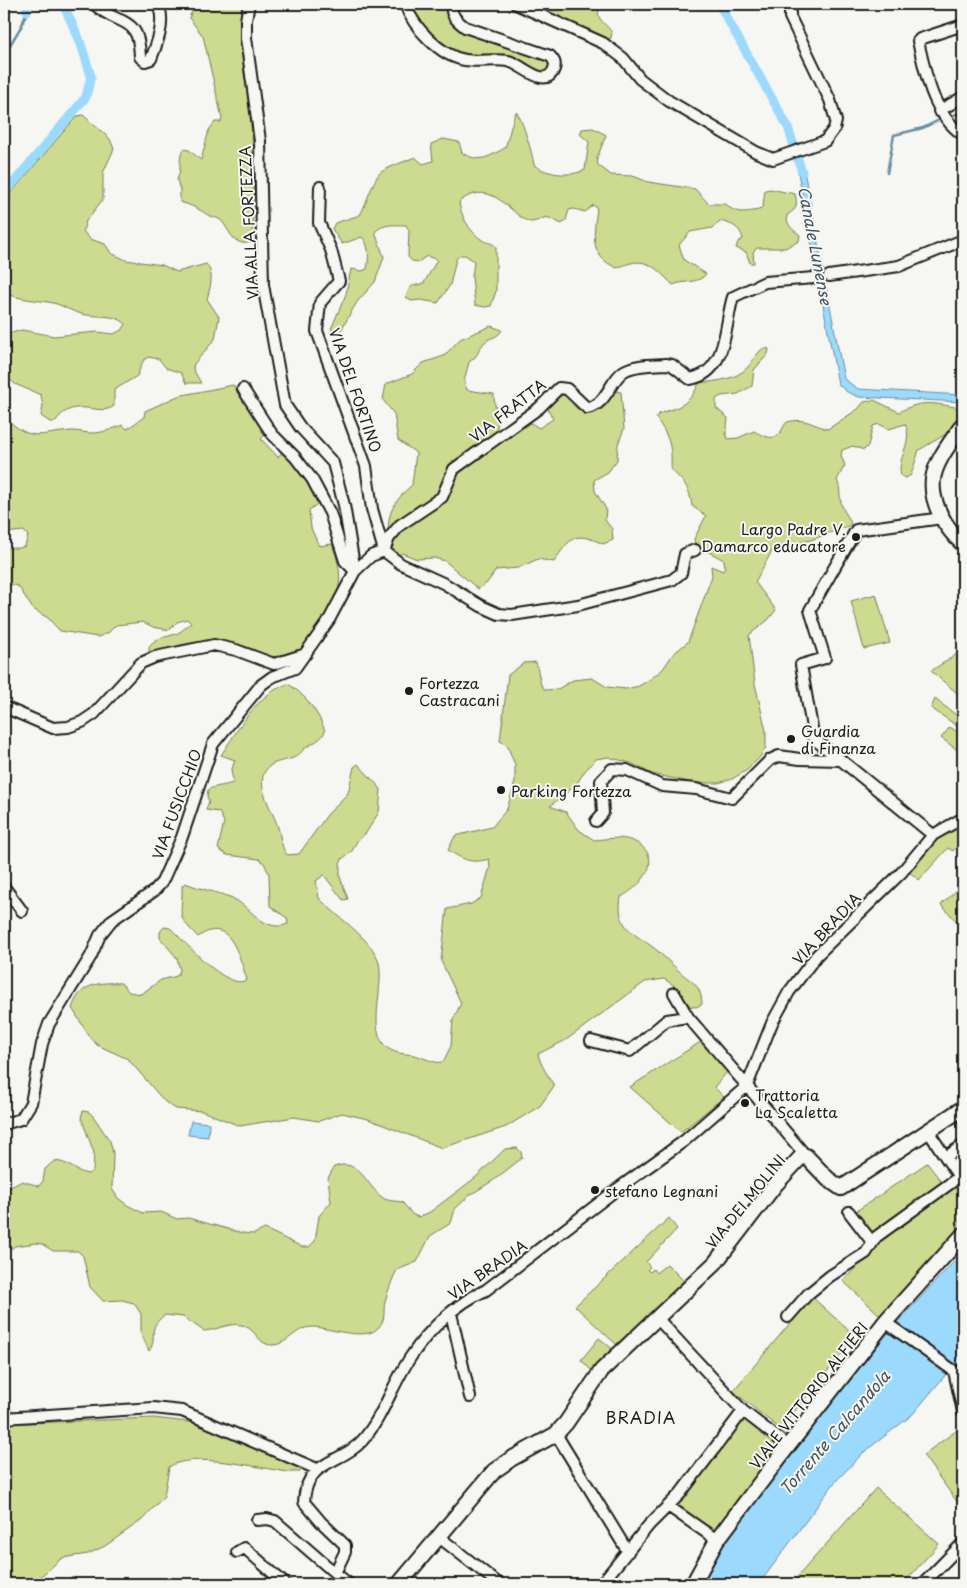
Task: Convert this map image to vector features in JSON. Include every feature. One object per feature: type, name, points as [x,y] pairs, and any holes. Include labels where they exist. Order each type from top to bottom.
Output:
[{"type":"street","points":[[94,4],[100,10],[134,28],[141,43],[140,57],[145,61],[150,58],[158,37],[162,20],[160,10]]},
{"type":"street","name":"VIA ALLA FORTEZZA","points":[[249,4],[246,38],[260,141],[263,285],[266,304],[286,406],[300,427],[333,463],[344,505],[355,571]]},
{"type":"street","points":[[405,4],[416,24],[426,36],[453,56],[464,60],[510,61],[537,77],[545,78],[551,74],[555,67],[555,62],[550,56],[464,27],[456,20],[452,12],[452,4]]},
{"type":"street","points":[[516,4],[603,43],[622,58],[640,79],[669,101],[756,152],[774,159],[825,141],[831,135],[836,122],[836,114],[790,17],[790,4]]},
{"type":"street","points":[[963,25],[918,41],[926,74],[942,115],[963,136]]},
{"type":"street","points":[[942,115],[963,97]]},
{"type":"street","name":"VIA DEL FORTINO","points":[[320,187],[320,223],[331,250],[339,280],[320,303],[317,331],[366,466],[372,509],[384,551]]},
{"type":"street","points":[[828,276],[899,266],[963,240]]},
{"type":"street","name":"VIA FRATTA","points":[[384,551],[389,538],[400,525],[442,497],[454,469],[540,408],[559,388],[567,389],[586,408],[594,407],[600,402],[622,372],[630,368],[666,364],[672,365],[690,379],[697,378],[721,354],[733,297],[765,282],[814,278]]},
{"type":"street","points":[[243,389],[272,434],[295,457],[312,479],[330,513],[346,561],[355,571],[370,556],[384,551],[401,564],[445,584],[490,612],[512,614],[586,603],[672,580],[680,573],[685,554],[695,550]]},
{"type":"street","points":[[963,424],[943,454],[933,478],[934,498],[942,518],[963,544]]},
{"type":"street","points":[[933,836],[814,738],[801,665],[825,658],[810,610],[856,530],[942,518]]},
{"type":"street","name":"VIA FUSICCHIO","points":[[4,1124],[21,1119],[31,1103],[42,1044],[49,1024],[91,956],[100,935],[112,920],[154,891],[169,869],[199,792],[213,744],[261,685],[272,677],[295,668],[329,620],[355,571]]},
{"type":"street","points":[[4,707],[53,728],[68,727],[82,722],[94,714],[141,663],[154,657],[214,645],[236,650],[274,664],[306,654]]},
{"type":"street","points":[[596,821],[603,813],[601,781],[612,769],[627,770],[662,786],[696,789],[732,798],[770,760],[779,756],[800,759],[841,760]]},
{"type":"street","name":"VIA BRADIA","points":[[317,1469],[362,1440],[384,1406],[411,1356],[466,1299],[486,1290],[616,1190],[684,1141],[747,1086],[764,1040],[789,992],[817,955],[901,874],[933,836],[963,818]]},
{"type":"street","points":[[4,887],[22,911]]},
{"type":"street","points":[[674,993],[688,1017],[806,1156]]},
{"type":"street","points":[[591,1040],[630,1051],[667,1020],[688,1017]]},
{"type":"street","name":"VIA DEI MOLINI","points":[[399,1584],[494,1471],[510,1459],[556,1434],[566,1423],[602,1370],[715,1263],[775,1185],[800,1158],[806,1156],[828,1179],[841,1188],[963,1108]]},
{"type":"street","points":[[788,1317],[808,1294],[830,1276],[866,1253],[876,1237],[961,1180],[928,1131]]},
{"type":"street","points":[[946,1157],[963,1145]]},
{"type":"street","points":[[849,1212],[872,1242]]},
{"type":"street","name":"VIALE VITTORIO ALFIERI","points":[[693,1584],[717,1540],[788,1446],[886,1322],[963,1235]]},
{"type":"street","points":[[451,1313],[470,1397]]},
{"type":"street","points":[[657,1318],[677,1342],[744,1411],[788,1446]]},
{"type":"street","points":[[886,1322],[954,1371],[963,1412]]},
{"type":"street","points":[[4,1418],[153,1408],[182,1411],[317,1469],[311,1477],[304,1502],[344,1545],[345,1552],[335,1573]]},
{"type":"street","points":[[602,1584],[696,1475],[744,1411]]},
{"type":"street","points":[[556,1434],[628,1552]]},
{"type":"street","points":[[668,1506],[717,1540]]},
{"type":"street","points":[[257,1520],[267,1519],[275,1521],[349,1584]]},
{"type":"street","points":[[439,1537],[499,1584]]},
{"type":"street","points":[[923,1584],[963,1542]]},
{"type":"street","points":[[237,1552],[244,1548],[247,1550],[285,1584]]},
{"type":"green space","points":[[195,4],[242,4],[241,48],[253,152],[252,242],[239,242],[219,219],[180,202],[180,190],[177,180],[182,152],[184,149],[189,150],[201,160],[209,130],[215,122],[221,122],[222,118],[203,36],[189,18]]},
{"type":"green space","points":[[411,4],[445,4],[448,18],[465,31],[549,62],[548,71],[541,74],[523,64],[504,57],[466,55],[455,51],[439,41]]},
{"type":"green space","points":[[527,4],[603,4],[598,13],[601,20],[612,33],[611,38],[606,39]]},
{"type":"green space","points":[[516,112],[524,129],[534,165],[546,171],[559,174],[573,174],[585,170],[589,142],[580,134],[582,129],[593,128],[606,135],[597,158],[598,165],[611,175],[633,176],[648,182],[695,189],[709,204],[726,204],[733,210],[741,212],[759,210],[763,206],[765,190],[770,189],[795,194],[796,207],[787,215],[787,219],[790,227],[800,235],[799,241],[785,248],[757,248],[753,252],[754,263],[750,263],[746,252],[736,248],[738,242],[743,239],[740,231],[720,221],[712,228],[690,232],[679,245],[684,260],[706,274],[695,281],[673,285],[660,272],[648,264],[635,262],[617,268],[601,257],[595,243],[597,208],[593,205],[585,212],[574,209],[569,210],[566,220],[562,224],[547,217],[532,222],[525,220],[493,196],[483,193],[471,195],[459,202],[464,218],[477,236],[496,247],[496,291],[491,306],[475,305],[472,277],[474,261],[465,255],[460,255],[456,259],[450,285],[438,303],[421,300],[411,301],[406,297],[410,289],[413,286],[424,283],[437,260],[427,256],[418,262],[412,261],[408,257],[409,230],[406,225],[389,225],[375,232],[384,257],[375,282],[357,302],[341,330],[336,332],[331,329],[346,294],[351,269],[362,271],[367,269],[368,257],[368,248],[365,240],[362,237],[342,244],[332,229],[335,223],[360,215],[381,172],[415,157],[423,164],[433,161],[431,144],[443,139],[459,142],[462,153],[474,158],[488,157],[505,148]]},
{"type":"green space","points":[[83,115],[110,139],[114,149],[103,173],[103,199],[86,221],[83,231],[90,239],[105,244],[111,253],[126,260],[162,265],[177,272],[206,264],[211,276],[207,299],[219,317],[215,339],[194,364],[193,369],[201,383],[186,383],[181,373],[166,368],[159,359],[148,357],[143,361],[137,376],[114,390],[114,406],[102,410],[70,409],[55,422],[50,422],[41,416],[43,406],[41,395],[15,384],[4,374],[4,335],[22,330],[54,336],[97,332],[114,334],[123,329],[126,324],[116,318],[82,314],[50,302],[16,297],[4,292],[4,201],[77,116]]},
{"type":"green space","points":[[491,326],[502,330],[498,335],[485,342],[475,357],[469,362],[464,381],[467,390],[494,394],[497,429],[503,438],[508,439],[526,423],[531,423],[539,428],[553,419],[548,409],[550,404],[562,395],[567,396],[576,408],[586,413],[601,408],[616,391],[621,392],[624,429],[618,444],[617,460],[608,472],[594,480],[595,491],[606,509],[605,520],[612,529],[613,540],[603,544],[579,537],[564,547],[554,562],[538,559],[518,568],[496,570],[487,583],[478,589],[445,561],[434,558],[417,559],[402,553],[397,556],[392,553],[388,523],[398,500],[412,485],[416,453],[398,440],[394,414],[383,400],[386,384],[412,374],[423,363],[444,356],[460,339]]},
{"type":"green space","points":[[764,348],[769,349],[768,354],[754,370],[752,386],[738,394],[721,396],[716,399],[716,408],[728,418],[726,434],[728,439],[738,438],[754,431],[767,437],[774,437],[780,433],[787,422],[799,420],[828,429],[858,409],[864,402],[874,400],[899,412],[927,403],[955,407],[960,410],[961,415],[948,433],[919,450],[911,475],[906,478],[901,476],[900,469],[907,437],[905,424],[889,429],[879,424],[873,426],[868,446],[864,450],[853,446],[842,450],[841,456],[845,465],[837,480],[842,506],[851,525],[811,540],[775,547],[772,551],[755,582],[776,610],[768,620],[749,635],[755,684],[766,731],[766,747],[760,757],[747,770],[732,779],[718,783],[694,783],[652,774],[631,763],[608,757],[596,759],[584,772],[576,785],[550,806],[566,812],[579,830],[594,840],[623,839],[633,841],[643,847],[648,854],[650,862],[648,870],[644,878],[637,885],[621,897],[621,917],[630,931],[659,952],[695,984],[700,992],[702,1004],[696,1007],[690,1006],[675,986],[664,979],[645,982],[566,1040],[538,1054],[554,1086],[540,1106],[506,1127],[442,1148],[368,1119],[342,1113],[319,1121],[294,1117],[240,1126],[202,1111],[176,1109],[165,1102],[128,1059],[97,1045],[89,1036],[72,1008],[75,1000],[85,989],[97,984],[121,983],[129,992],[141,994],[161,980],[177,976],[180,970],[177,958],[160,938],[160,932],[164,927],[170,928],[218,972],[229,979],[239,982],[247,980],[232,941],[225,934],[218,931],[209,931],[198,937],[186,923],[181,914],[182,886],[185,883],[230,897],[271,925],[288,924],[287,918],[270,906],[269,874],[264,863],[259,859],[227,855],[218,849],[224,822],[219,812],[206,810],[209,801],[207,797],[208,790],[234,782],[231,772],[235,760],[221,755],[257,704],[277,689],[288,684],[310,704],[319,717],[325,731],[316,742],[306,747],[297,756],[277,762],[265,771],[262,785],[278,826],[283,848],[287,855],[299,854],[327,815],[348,793],[354,767],[358,764],[381,789],[379,812],[366,833],[357,841],[352,851],[342,859],[340,865],[340,877],[348,899],[343,900],[324,875],[316,881],[319,898],[367,942],[377,957],[380,968],[380,981],[377,1023],[379,1036],[385,1045],[397,1053],[443,1062],[451,1046],[453,1020],[461,1003],[441,961],[447,909],[471,904],[481,898],[490,867],[489,859],[468,860],[448,850],[455,836],[492,827],[507,809],[515,782],[515,765],[507,745],[500,741],[508,675],[524,663],[536,662],[541,685],[545,690],[558,689],[573,680],[592,678],[607,687],[626,689],[639,686],[649,680],[663,669],[673,654],[688,642],[712,576],[711,566],[723,571],[725,567],[724,560],[695,545],[694,539],[706,516],[692,506],[686,486],[671,470],[669,443],[656,418],[659,414],[684,404],[692,396],[699,383],[726,379],[738,375],[748,367]]},
{"type":"green space","points":[[233,385],[266,434],[261,439],[278,457],[283,451],[311,481],[321,501],[309,510],[311,528],[319,546],[332,544],[338,564],[340,581],[332,606],[306,648],[292,655],[270,657],[207,641],[172,647],[149,656],[149,646],[152,643],[178,633],[191,623],[187,619],[177,622],[169,630],[153,627],[143,622],[116,625],[108,633],[98,637],[60,631],[48,618],[33,609],[18,586],[8,584],[4,586],[4,548],[20,548],[25,546],[28,536],[24,531],[4,533],[4,416],[13,425],[29,434],[36,435],[72,431],[96,433],[123,425],[127,429],[144,417],[145,411],[178,396]]},
{"type":"green space","points":[[876,594],[890,643],[864,649],[851,601]]},
{"type":"green space","points":[[963,650],[963,698],[931,671]]},
{"type":"green space","points":[[935,699],[963,720],[963,730],[931,708]]},
{"type":"green space","points":[[950,727],[963,736],[963,754],[941,738]]},
{"type":"green space","points":[[963,822],[963,835],[957,842],[960,843],[953,851],[948,848],[919,880],[908,871],[934,841]]},
{"type":"green space","points":[[961,886],[963,889],[963,928],[941,905]]},
{"type":"green space","points":[[702,1041],[730,1069],[714,1087],[724,1097],[681,1132],[630,1087]]},
{"type":"green space","points":[[83,1111],[89,1112],[93,1116],[110,1141],[113,1153],[112,1189],[118,1198],[127,1205],[143,1213],[161,1212],[177,1219],[188,1218],[242,1233],[254,1234],[265,1229],[302,1247],[309,1247],[315,1241],[319,1216],[331,1202],[328,1178],[334,1167],[343,1165],[356,1169],[383,1198],[402,1202],[413,1215],[419,1217],[430,1212],[475,1178],[505,1149],[517,1148],[521,1152],[522,1158],[494,1180],[470,1195],[455,1209],[451,1223],[430,1236],[417,1262],[397,1270],[385,1302],[383,1320],[379,1327],[373,1331],[357,1334],[307,1327],[283,1342],[268,1345],[245,1326],[230,1325],[204,1331],[183,1317],[165,1315],[155,1325],[152,1346],[149,1351],[141,1333],[141,1314],[134,1303],[122,1300],[103,1301],[90,1287],[83,1256],[78,1251],[53,1251],[42,1244],[36,1243],[15,1246],[4,1254],[4,1194],[7,1189],[22,1181],[39,1186],[43,1181],[45,1169],[54,1161],[59,1161],[83,1173],[88,1174],[93,1171],[94,1153],[81,1117]]},
{"type":"green space","points":[[927,1163],[944,1185],[873,1236],[852,1214]]},
{"type":"green space","points":[[956,1184],[962,1199],[961,1220],[958,1227],[950,1241],[882,1317],[843,1281],[897,1224]]},
{"type":"green space","points":[[669,1218],[677,1229],[646,1262],[650,1267],[647,1270],[650,1272],[653,1269],[656,1273],[667,1264],[686,1283],[618,1346],[575,1306]]},
{"type":"green space","points":[[812,1297],[856,1337],[780,1429],[733,1391]]},
{"type":"green space","points":[[599,1338],[614,1350],[593,1372],[581,1360]]},
{"type":"green space","points":[[743,1415],[783,1446],[715,1535],[673,1506],[684,1497]]},
{"type":"green space","points":[[154,1418],[213,1425],[254,1448],[304,1467],[300,1472],[288,1472],[208,1460],[179,1462],[169,1467],[164,1496],[142,1520],[105,1546],[88,1554],[62,1558],[32,1584],[4,1584],[4,1424]]},
{"type":"green space","points":[[960,1428],[963,1432],[963,1510],[923,1455]]},
{"type":"green space","points":[[876,1488],[939,1544],[903,1584],[791,1584]]},
{"type":"water","points":[[802,160],[844,379],[858,389],[963,395],[963,402],[859,397],[847,392],[838,384],[796,162]]},
{"type":"water","points":[[191,1121],[209,1123],[208,1137],[188,1135]]},
{"type":"water","name":"Torrente Calcandola","points":[[963,1252],[963,1354],[912,1415],[864,1452],[835,1482],[759,1584],[700,1584],[722,1544],[860,1367],[893,1327]]},
{"type":"waterway","points":[[27,4],[27,11]]},
{"type":"waterway","name":"Canale Lunense","points":[[4,194],[86,97],[91,76],[80,41],[63,4]]},
{"type":"waterway","name":"Canale Lunense","points":[[719,4],[788,127],[802,172]]},
{"type":"waterway","points":[[4,55],[22,25],[27,11]]},
{"type":"waterway","points":[[948,116],[963,113]]},
{"type":"waterway","points":[[887,173],[894,135],[923,128],[943,118]]},
{"type":"place","name":"Largo Padre V. Damarco educatore","points":[[856,537]]},
{"type":"place","name":"Fortezza Castracani","points":[[409,691]]},
{"type":"place","name":"Guardia di Finanza","points":[[791,739]]},
{"type":"place","name":"Parking Fortezza","points":[[501,790]]},
{"type":"place","name":"Trattoria La Scaletta","points":[[745,1103]]},
{"type":"place","name":"stefano Legnani","points":[[595,1190]]},
{"type":"district","name":"BRADIA","points":[[641,1417]]}]
